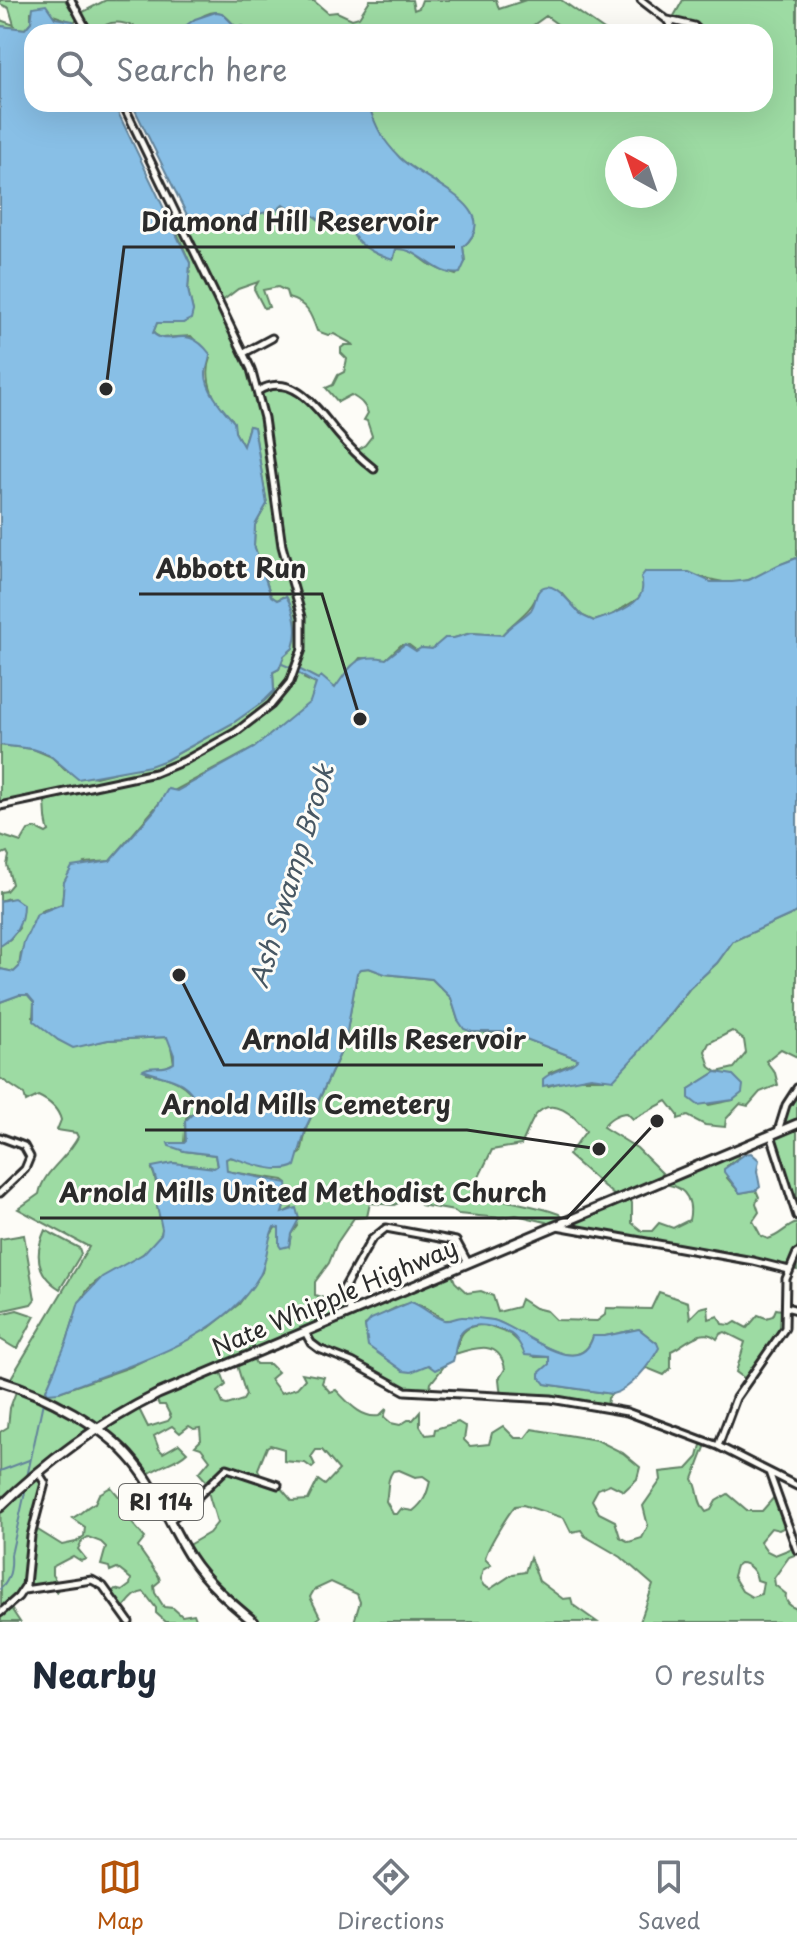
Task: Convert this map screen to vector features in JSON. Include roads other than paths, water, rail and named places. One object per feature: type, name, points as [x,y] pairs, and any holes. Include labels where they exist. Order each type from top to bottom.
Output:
[{"type":"main road","name":"Nate Whipple Highway","points":[[0,1507],[38,1471],[96,1427],[158,1394],[797,1124]]},
{"type":"main road","name":"RI 114","points":[[0,1381],[45,1399],[96,1427],[123,1449],[157,1494],[198,1568],[254,1622]]},
{"type":"street","points":[[641,0],[670,24]]},
{"type":"street","points":[[72,2],[84,24]]},
{"type":"street","points":[[667,20],[685,24]]},
{"type":"street","points":[[0,806],[155,773],[179,763],[248,723],[278,699],[295,674],[303,639],[302,617],[282,546],[258,391],[244,353],[127,112]]},
{"type":"street","points":[[244,353],[272,338]]},
{"type":"street","points":[[258,391],[274,386],[305,394],[356,454],[374,469]]},
{"type":"street","points":[[797,1088],[786,1105],[775,1133],[797,1216]]},
{"type":"street","points":[[0,1137],[24,1146],[30,1157],[25,1169],[0,1193]]},
{"type":"street","points":[[556,1226],[789,1270]]},
{"type":"street","points":[[351,1312],[343,1290],[371,1240],[386,1228],[456,1241],[468,1263]]},
{"type":"street","points":[[718,1446],[736,1398],[759,1361],[783,1332],[784,1292],[797,1253]]},
{"type":"street","points":[[786,1307],[797,1310]]},
{"type":"street","points":[[305,1332],[319,1349],[412,1393],[551,1399],[627,1412],[718,1446],[797,1486]]},
{"type":"street","points":[[170,1520],[227,1468],[278,1485]]},
{"type":"street","points":[[0,1613],[24,1590],[29,1573],[31,1536],[45,1483],[38,1471]]},
{"type":"street","points":[[768,1471],[797,1550]]},
{"type":"street","points":[[24,1590],[92,1580],[103,1586],[129,1622]]},
{"type":"water","points":[[46,5],[55,18],[73,21],[74,24],[29,24],[33,7]]},
{"type":"water","points":[[216,12],[222,13],[233,24],[188,24]]},
{"type":"water","points":[[0,26],[24,29],[24,112],[118,112],[190,263],[188,290],[193,311],[191,319],[183,323],[157,323],[153,333],[166,338],[185,337],[201,344],[210,354],[206,373],[209,386],[234,422],[235,432],[243,446],[249,426],[254,427],[267,504],[255,525],[254,545],[271,596],[277,600],[286,596],[296,628],[293,648],[284,656],[279,669],[273,672],[274,691],[233,723],[150,766],[78,779],[48,754],[0,745]]},
{"type":"water","points":[[136,112],[371,112],[380,133],[400,158],[457,197],[469,208],[475,220],[474,233],[463,247],[465,262],[460,273],[443,271],[405,250],[396,249],[393,260],[387,258],[363,245],[351,231],[327,226],[314,216],[298,214],[284,204],[277,210],[213,223],[201,230],[192,225]]},
{"type":"water","points":[[797,558],[797,912],[733,941],[613,1080],[591,1077],[543,1086],[543,1079],[578,1059],[508,1032],[472,1032],[464,1029],[451,998],[432,979],[361,969],[357,973],[345,1043],[307,1125],[295,1166],[280,1169],[230,1157],[226,1159],[227,1171],[287,1183],[288,1194],[282,1213],[296,1208],[299,1219],[289,1246],[281,1248],[279,1228],[274,1227],[260,1275],[243,1298],[222,1318],[198,1334],[142,1361],[59,1392],[48,1393],[46,1390],[67,1341],[79,1302],[102,1277],[143,1254],[161,1234],[156,1201],[157,1183],[152,1167],[173,1163],[217,1166],[215,1155],[169,1146],[168,1143],[186,1141],[185,1121],[198,1109],[198,1104],[187,1088],[175,1080],[143,1070],[174,1063],[167,1037],[108,1040],[73,1048],[34,1021],[34,1002],[28,995],[0,1002],[0,969],[14,972],[19,967],[24,942],[37,914],[62,904],[64,882],[72,867],[110,861],[155,810],[168,789],[177,791],[254,748],[310,702],[316,684],[296,672],[299,669],[318,679],[321,676],[335,688],[361,659],[386,659],[405,644],[416,651],[432,649],[445,638],[471,633],[502,635],[531,610],[538,592],[544,587],[556,589],[583,616],[594,621],[635,601],[640,596],[641,577],[645,572],[689,572],[711,582],[732,582],[749,580]]},
{"type":"water","points":[[14,898],[23,904],[22,917],[14,934],[0,946],[0,901]]},
{"type":"water","points":[[716,1072],[733,1075],[743,1085],[742,1093],[733,1100],[698,1105],[689,1098],[689,1089]]},
{"type":"water","points":[[751,1153],[759,1160],[757,1171],[760,1187],[740,1193],[724,1169]]},
{"type":"water","points":[[411,1302],[446,1320],[462,1317],[493,1320],[562,1353],[575,1354],[586,1349],[593,1336],[639,1329],[659,1348],[645,1369],[626,1388],[612,1394],[545,1384],[539,1373],[549,1364],[549,1357],[525,1355],[513,1336],[487,1326],[468,1327],[460,1334],[453,1361],[435,1370],[428,1365],[411,1372],[403,1371],[368,1346],[365,1326],[371,1319]]},
{"type":"waterway","points":[[282,664],[294,669]]},
{"type":"waterway","name":"Ash Swamp Brook","points":[[27,1477],[43,1402]]},
{"type":"waterway","points":[[0,1471],[29,1460]]},
{"type":"waterway","name":"Ash Swamp Brook","points":[[0,1589],[10,1574],[11,1555],[26,1488]]},
{"type":"place","name":"Diamond Hill Reservoir","points":[[106,389]]},
{"type":"place","name":"Abbott Run","points":[[360,719]]},
{"type":"place","name":"Arnold Mills Reservoir","points":[[179,975]]},
{"type":"place","name":"Arnold Mills United Methodist Church","points":[[657,1121]]},
{"type":"place","name":"Arnold Mills Cemetery","points":[[599,1149]]}]
